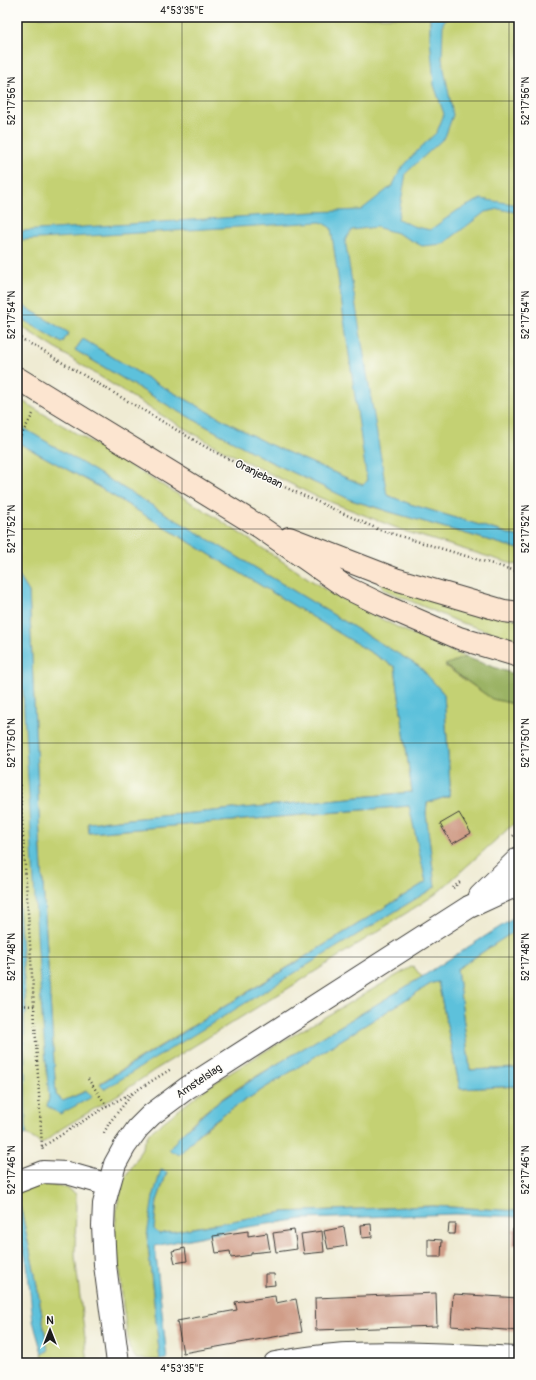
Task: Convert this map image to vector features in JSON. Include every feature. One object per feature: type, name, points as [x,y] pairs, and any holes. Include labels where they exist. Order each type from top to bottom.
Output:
[{"type":"main road","points":[[17,378],[260,527],[347,588],[459,638],[519,656]]},
{"type":"main road","points":[[260,527],[395,578],[504,611],[519,613]]},
{"type":"street","name":"Amstelslag","points":[[469,907],[519,858]]},
{"type":"street","name":"Amstelslag","points":[[118,1363],[105,1265],[103,1226],[104,1204],[115,1164],[125,1146],[138,1128],[152,1115],[187,1088],[469,907],[519,884]]},
{"type":"street","points":[[17,1182],[43,1172],[68,1173],[109,1185]]},
{"type":"street","points":[[275,1363],[311,1357],[347,1354],[441,1354],[519,1358]]},
{"type":"path","name":"Oranjebaan","points":[[17,336],[204,446],[260,476],[380,530],[519,572]]},
{"type":"path","points":[[17,443],[27,425]]},
{"type":"path","points":[[17,741],[42,1147],[45,1153]]},
{"type":"path","points":[[17,811],[22,812]]},
{"type":"path","points":[[17,1005],[34,1006]]},
{"type":"path","points":[[88,1079],[107,1106]]},
{"type":"path","points":[[35,1149],[42,1147],[107,1106],[134,1092]]},
{"type":"green space","points":[[17,17],[430,17],[430,38],[447,17],[519,17],[519,537],[410,504],[387,495],[367,481],[363,485],[266,443],[152,381],[83,339],[75,350],[169,406],[269,461],[351,500],[519,549],[519,565],[407,532],[313,495],[217,447],[156,412],[17,324],[17,316],[62,343],[69,333],[17,302]]},
{"type":"green space","points":[[17,398],[209,513],[329,592],[401,629],[465,657],[445,666],[492,699],[519,705],[519,819],[436,894],[297,983],[61,1129],[42,1144],[26,1134],[24,1017],[26,1013],[17,877],[17,590],[49,1098],[47,1106],[60,1113],[86,1091],[63,1101],[56,1095],[40,836],[29,592],[17,573],[17,442],[92,483],[395,667],[412,792],[88,823],[89,833],[410,806],[426,882],[100,1083],[104,1088],[435,887],[426,813],[427,803],[449,796],[450,784],[444,694],[420,667],[17,424]]},
{"type":"green space","points":[[380,582],[519,620],[519,641],[459,622],[383,589]]},
{"type":"green space","points":[[465,657],[519,676],[519,705],[492,699],[445,665]]},
{"type":"green space","points":[[519,928],[519,1068],[470,1070],[457,969]]},
{"type":"green space","points":[[413,966],[422,977],[228,1094],[196,1120],[182,1134],[170,1150],[196,1136],[225,1113],[432,983],[438,982],[460,1089],[519,1086],[519,1211],[433,1206],[283,1212],[159,1234],[154,1229],[157,1201],[167,1172],[161,1170],[147,1236],[160,1360],[136,1359],[129,1347],[120,1270],[114,1239],[117,1206],[124,1180],[136,1160],[149,1133],[208,1087],[259,1055]]},
{"type":"green space","points":[[36,1185],[62,1186],[76,1194],[75,1256],[88,1363],[45,1363],[42,1353],[48,1351],[35,1274],[18,1190]]},
{"type":"water","points":[[430,17],[447,17],[443,23],[442,59],[453,115],[445,137],[406,173],[398,219],[413,226],[430,230],[458,210],[481,199],[519,205],[519,213],[499,209],[485,212],[443,244],[422,246],[397,233],[376,227],[352,230],[345,240],[387,495],[410,504],[519,537],[519,549],[351,500],[269,461],[169,406],[75,350],[83,339],[152,381],[266,443],[363,485],[367,481],[331,228],[321,222],[22,240],[22,231],[361,210],[393,185],[400,170],[437,132],[444,114],[434,85],[430,38]]},
{"type":"water","points":[[17,302],[69,333],[62,343],[17,316]]},
{"type":"water","points":[[17,424],[420,667],[444,694],[450,784],[449,796],[427,803],[426,813],[435,887],[105,1089],[100,1084],[426,882],[409,806],[89,833],[88,823],[412,792],[395,667],[92,483],[17,442]]},
{"type":"water","points":[[17,573],[29,592],[40,836],[56,1095],[63,1101],[87,1091],[92,1097],[60,1114],[47,1106],[49,1098],[41,1003]]},
{"type":"water","points":[[17,877],[26,1013],[24,1017],[26,1134],[17,1138]]},
{"type":"water","points":[[519,915],[519,928],[457,969],[470,1070],[519,1068],[519,1086],[460,1089],[438,982],[432,983],[225,1113],[202,1130],[179,1155],[169,1150],[181,1134],[215,1104],[269,1069],[422,977]]},
{"type":"water","points":[[161,1170],[167,1172],[157,1201],[154,1229],[159,1234],[283,1212],[433,1206],[519,1211],[519,1217],[455,1214],[302,1219],[247,1227],[155,1246],[167,1359],[160,1360],[147,1236],[153,1197]]},
{"type":"water","points":[[19,1200],[35,1274],[48,1351],[42,1353],[33,1321],[27,1264],[17,1222],[17,1201]]},
{"type":"building","points":[[459,813],[471,833],[452,844],[440,824]]},
{"type":"building","points":[[371,1224],[372,1237],[362,1238],[361,1225]]},
{"type":"building","points":[[449,1224],[456,1224],[455,1234],[448,1234]]},
{"type":"building","points":[[344,1227],[347,1246],[328,1249],[324,1231]]},
{"type":"building","points":[[513,1229],[519,1229],[519,1245],[513,1245]]},
{"type":"building","points":[[294,1230],[297,1249],[276,1252],[273,1233]]},
{"type":"building","points":[[248,1231],[248,1236],[267,1233],[270,1251],[251,1253],[251,1255],[231,1258],[230,1251],[216,1253],[213,1236]]},
{"type":"building","points":[[322,1231],[324,1252],[304,1254],[301,1234]]},
{"type":"building","points":[[428,1239],[442,1240],[441,1257],[428,1257]]},
{"type":"building","points":[[185,1248],[187,1261],[175,1263],[172,1251]]},
{"type":"building","points":[[265,1274],[274,1274],[275,1285],[265,1286]]},
{"type":"building","points":[[436,1293],[437,1326],[316,1330],[315,1298]]},
{"type":"building","points":[[453,1294],[519,1298],[519,1331],[451,1326]]},
{"type":"building","points":[[275,1296],[276,1303],[296,1299],[302,1332],[183,1353],[177,1321],[237,1310],[235,1302]]}]
